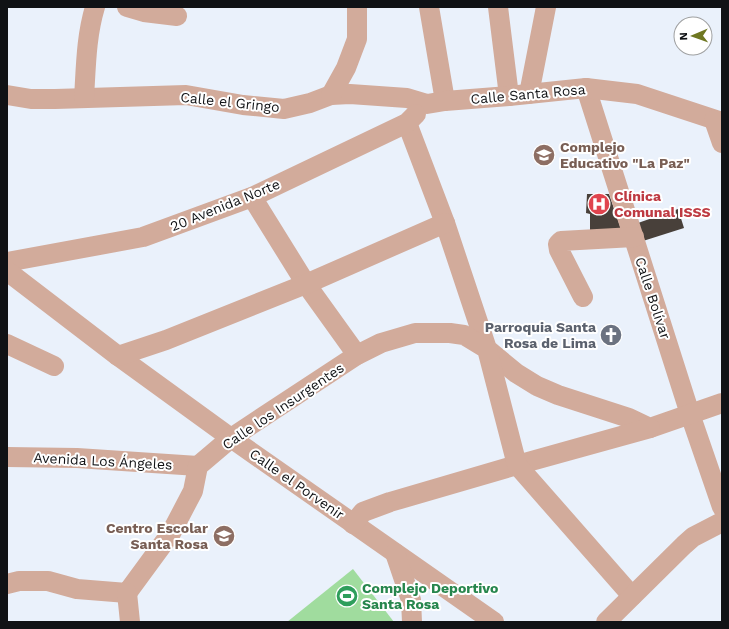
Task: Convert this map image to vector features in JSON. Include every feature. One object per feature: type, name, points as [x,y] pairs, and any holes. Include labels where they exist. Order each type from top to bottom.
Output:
[{"type":"street","points":[[84,98],[86,48],[90,22],[95,7]]},
{"type":"street","points":[[127,7],[144,12],[177,16]]},
{"type":"street","points":[[331,95],[346,68],[357,39],[357,7]]},
{"type":"street","points":[[429,7],[436,103]]},
{"type":"street","points":[[498,7],[509,96]]},
{"type":"street","points":[[529,94],[546,7]]},
{"type":"street","name":"Calle Santa Rosa","points":[[436,103],[586,88],[637,94],[718,121]]},
{"type":"street","name":"Calle Bolívar","points":[[586,88],[690,414],[722,508]]},
{"type":"street","name":"Calle el Gringo","points":[[7,95],[31,99],[186,95],[243,105],[284,109],[310,103],[331,95],[350,94],[407,98],[436,103]]},
{"type":"street","name":"20 Avenida Norte","points":[[7,262],[143,237],[252,197],[407,122],[436,103]]},
{"type":"street","points":[[718,121],[722,143]]},
{"type":"street","points":[[407,122],[445,223],[487,349],[517,465],[632,596]]},
{"type":"street","points":[[252,197],[306,284],[357,355]]},
{"type":"street","points":[[118,356],[166,340],[306,284],[445,223]]},
{"type":"street","points":[[583,297],[559,250],[558,244],[561,240],[634,237]]},
{"type":"street","name":"Calle el Porvenir","points":[[7,271],[118,356],[231,438],[494,622]]},
{"type":"street","name":"Calle los Insurgentes","points":[[198,466],[231,438],[357,355],[381,343],[415,333],[450,333],[464,335],[487,349],[516,374],[537,386],[558,395],[629,418],[650,428]]},
{"type":"street","points":[[7,344],[54,366]]},
{"type":"street","points":[[353,524],[363,512],[390,502],[650,428],[722,403]]},
{"type":"street","name":"Avenida Los Ángeles","points":[[7,457],[77,458],[198,466]]},
{"type":"street","points":[[130,622],[127,592],[171,533],[193,491],[198,466]]},
{"type":"street","points":[[606,622],[693,537],[722,522]]},
{"type":"street","points":[[395,553],[411,600],[412,622]]},
{"type":"street","points":[[7,584],[19,581],[48,581],[77,589],[127,592]]},
{"type":"green space","name":"Complejo Deportivo Santa Rosa","points":[[353,569],[394,622],[287,622]]},
{"type":"building","name":"Clínica Comunal ISSS","points":[[587,194],[609,194],[622,232],[590,232],[590,214],[586,213]]},
{"type":"building","points":[[678,209],[684,228],[643,241],[638,223]]},
{"type":"place","name":"Complejo Educativo \"La Paz\"","points":[[544,155]]},
{"type":"place","name":"Clínica Comunal ISSS","points":[[599,204]]},
{"type":"place","name":"Parroquia Santa Rosa de Lima","points":[[611,335]]},
{"type":"place","name":"Centro Escolar Santa Rosa","points":[[224,536]]},
{"type":"place","name":"Complejo Deportivo Santa Rosa","points":[[347,596]]}]
